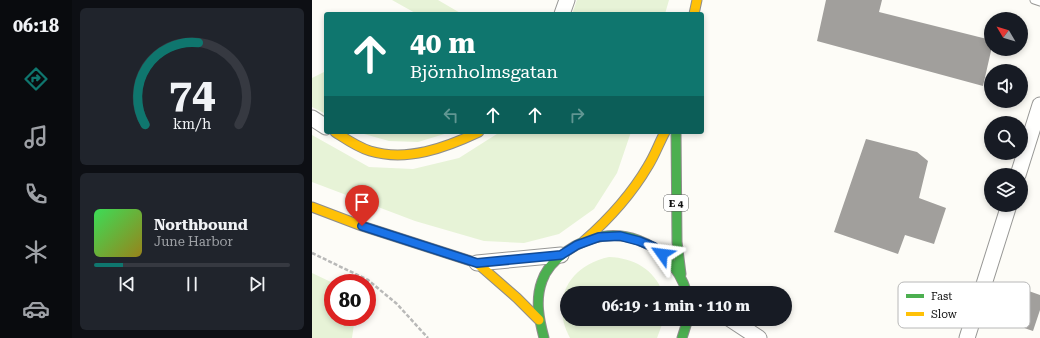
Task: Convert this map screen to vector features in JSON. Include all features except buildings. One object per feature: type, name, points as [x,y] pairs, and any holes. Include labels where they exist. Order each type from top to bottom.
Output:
[{"type":"main road","points":[[694,12],[697,0]]},
{"type":"main road","points":[[339,134],[368,150],[393,155],[419,153],[438,148],[474,134]]},
{"type":"main road","name":"E 4","points":[[544,338],[539,320],[538,306],[541,284],[548,269],[561,255],[581,243],[600,227],[618,208],[645,171],[664,134]]},
{"type":"main road","name":"E 4","points":[[676,134],[677,242],[681,274],[685,286]]},
{"type":"main road","points":[[312,207],[362,226],[477,263],[517,298],[539,320]]},
{"type":"main road","name":"E 4","points":[[581,243],[599,237],[620,236],[639,241],[654,247],[670,260],[681,274]]},
{"type":"main road","points":[[682,338],[687,326]]},
{"type":"street","points":[[563,12],[567,0]]},
{"type":"street","points":[[1020,168],[1040,105]]},
{"type":"street","points":[[312,118],[324,126]]},
{"type":"street","points":[[985,282],[1007,212]]},
{"type":"street","points":[[477,263],[561,255]]},
{"type":"street","points":[[681,274],[692,286]]},
{"type":"street","points":[[741,326],[759,338]]},
{"type":"street","points":[[967,338],[970,328]]},
{"type":"lane","points":[[1034,0],[1040,2]]},
{"type":"path","points":[[312,253],[368,280],[397,304],[428,338]]},
{"type":"green space","points":[[392,0],[438,0],[459,12],[413,12]]},
{"type":"green space","points":[[577,0],[669,0],[666,12],[573,12]]},
{"type":"green space","points":[[324,72],[324,113],[312,107],[312,78]]},
{"type":"green space","points":[[364,134],[444,134],[418,142],[389,141]]},
{"type":"green space","points":[[497,134],[630,134],[617,173],[594,209],[559,234],[524,243],[484,241],[415,221],[312,182],[312,135],[369,167],[413,169],[459,158]]},
{"type":"green space","points":[[609,257],[627,260],[642,266],[649,271],[660,286],[568,286],[573,277],[583,268]]},
{"type":"green space","points":[[312,273],[324,279],[324,326],[354,326],[352,338],[312,338]]},
{"type":"green space","points":[[565,326],[661,326],[657,338],[570,338]]},
{"type":"traffic: fast","points":[[676,134],[677,242],[681,274]]},
{"type":"traffic: fast","points":[[544,338],[539,317],[538,302],[540,288],[544,277],[549,268],[559,257],[585,241],[603,236],[621,236],[638,240],[654,248],[668,260],[679,275],[684,286]]},
{"type":"traffic: fast","points":[[682,338],[686,326]]},
{"type":"traffic: slow","points":[[694,12],[697,0]]},
{"type":"traffic: slow","points":[[338,134],[352,143],[370,151],[398,155],[426,152],[474,134]]},
{"type":"traffic: slow","points":[[584,241],[627,197],[650,162],[664,134]]},
{"type":"traffic: slow","points":[[312,207],[362,226],[477,263],[517,298],[539,320]]},
{"type":"route","points":[[362,226],[477,263],[561,255],[577,245],[599,237],[620,236],[639,241],[654,247],[662,254]]}]
